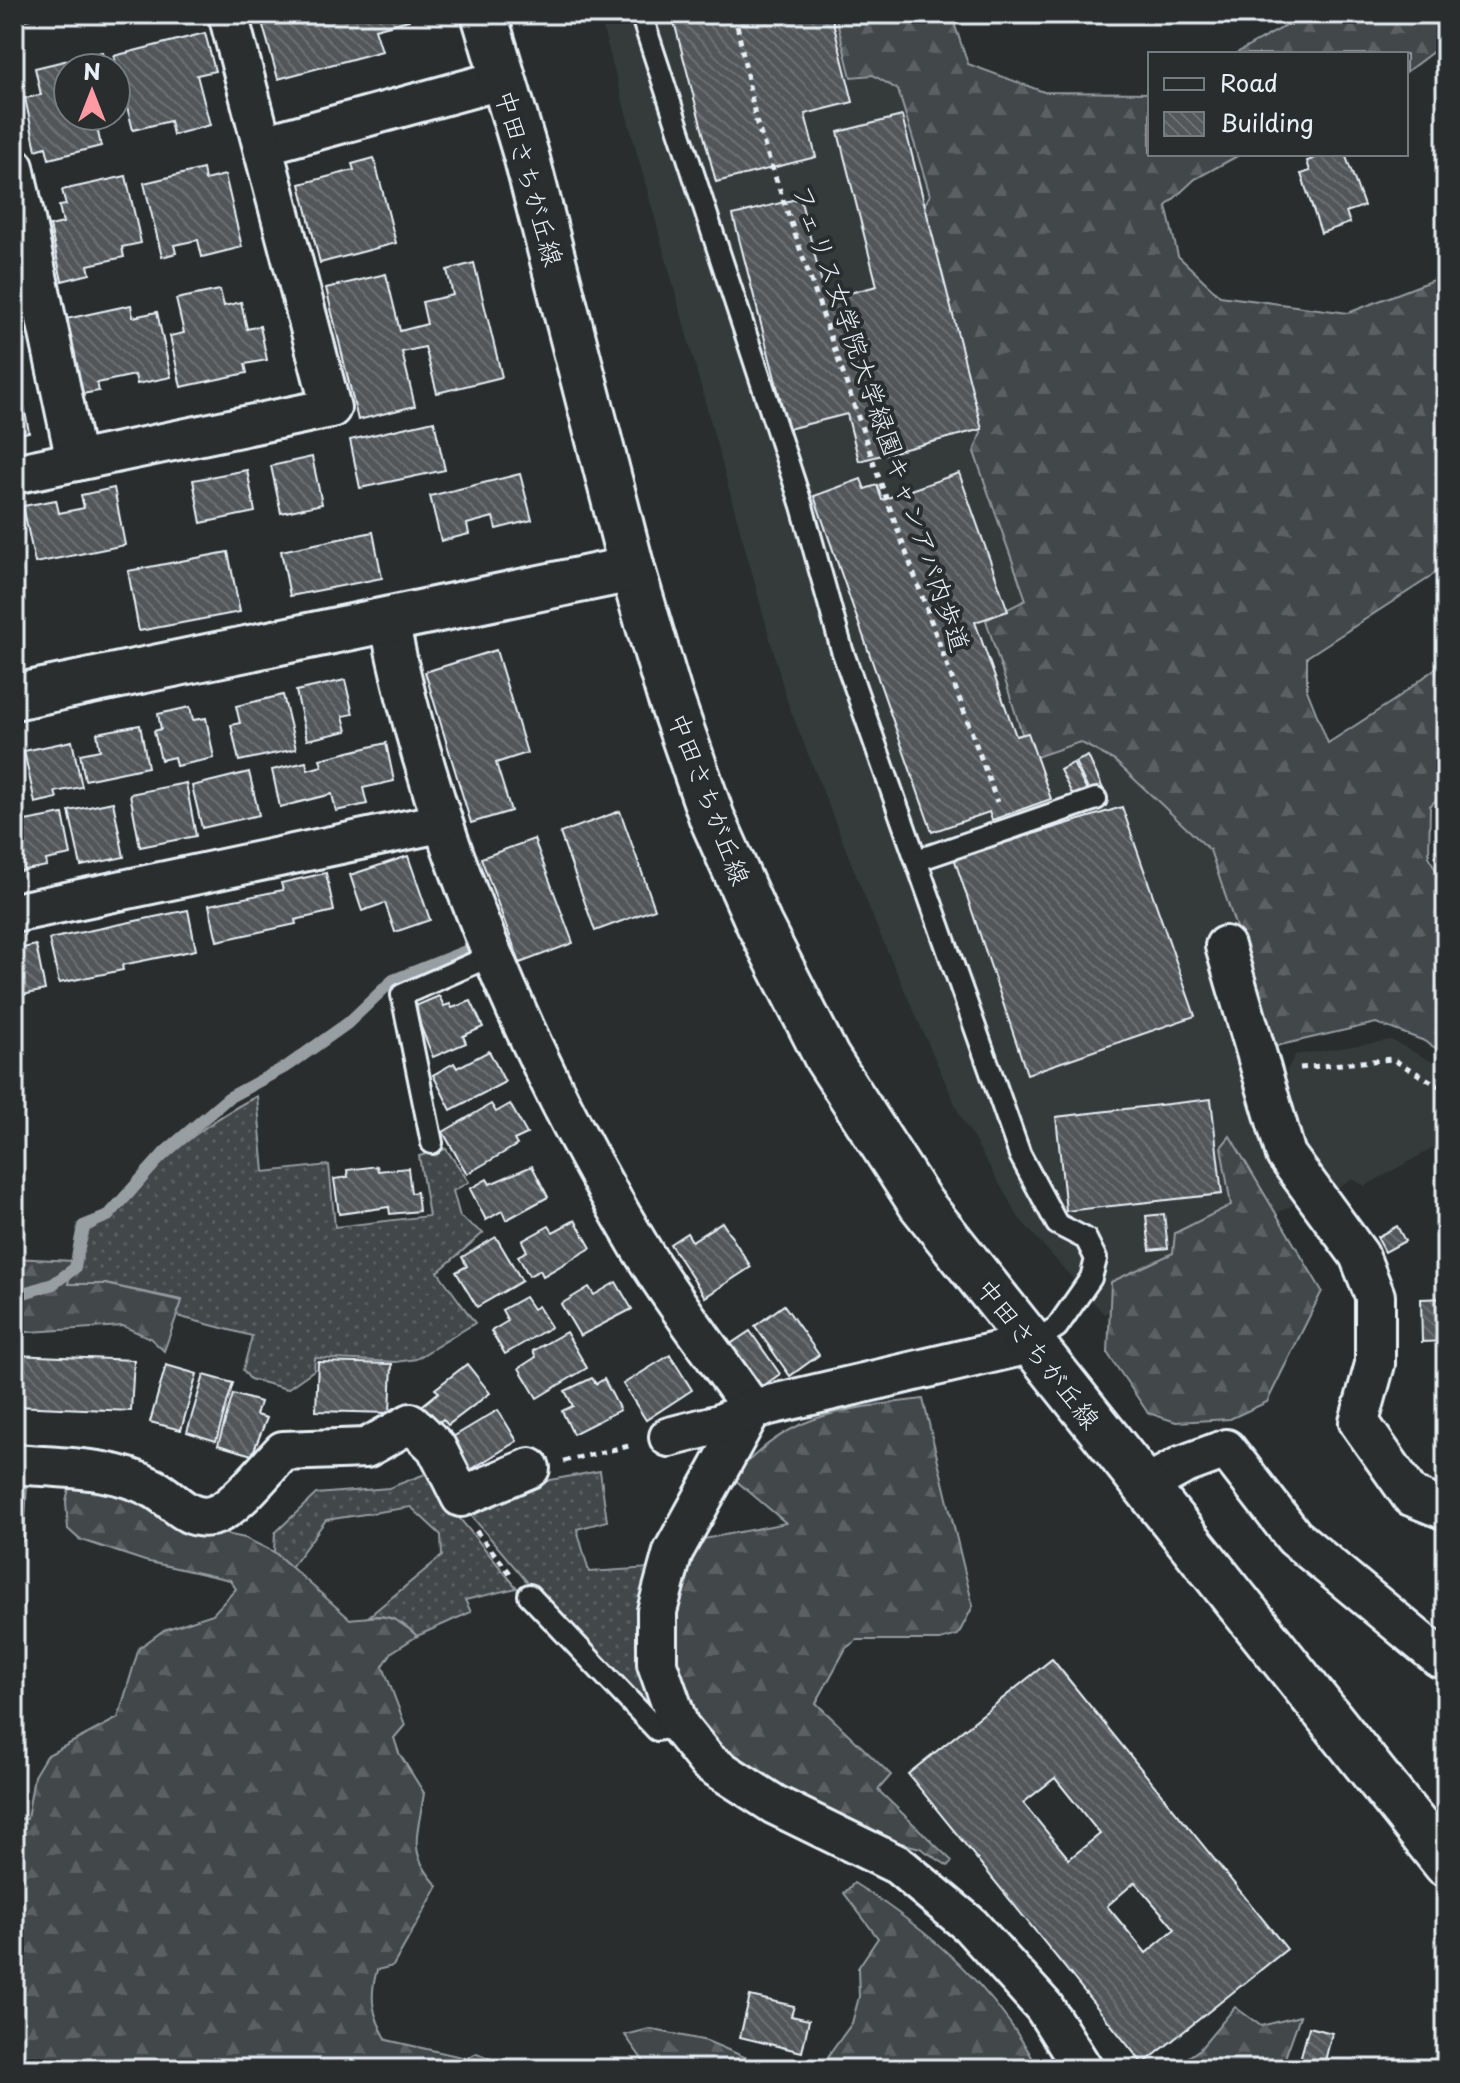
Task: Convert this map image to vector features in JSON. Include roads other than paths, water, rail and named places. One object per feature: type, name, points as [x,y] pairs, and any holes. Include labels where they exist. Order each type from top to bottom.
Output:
[{"type":"street","points":[[14,474],[331,408],[228,14]]},
{"type":"street","name":"中田さちが丘線","points":[[484,14],[501,80],[526,155],[632,569],[669,694],[712,818],[759,924],[827,1058],[921,1204],[1143,1487],[1446,1864]]},
{"type":"street","points":[[263,145],[501,80]]},
{"type":"street","points":[[14,167],[76,461]]},
{"type":"street","points":[[14,697],[632,569]]},
{"type":"street","points":[[389,620],[400,676],[440,823],[557,1097],[639,1246],[752,1409]]},
{"type":"street","points":[[14,913],[440,823]]},
{"type":"street","points":[[1225,946],[1274,1068],[1286,1155],[1359,1255],[1375,1296],[1375,1364],[1359,1422],[1411,1496],[1446,1510]]},
{"type":"street","points":[[669,1437],[720,1424],[752,1409],[1030,1344]]},
{"type":"street","points":[[752,1409],[673,1552],[657,1611],[657,1664],[679,1726],[708,1762],[775,1805],[898,1865],[970,1925],[1044,2007],[1083,2069]]},
{"type":"street","points":[[14,1464],[102,1471],[153,1488],[193,1516],[213,1516],[239,1498],[283,1451],[366,1448],[411,1423],[436,1447],[461,1497],[530,1468]]},
{"type":"street","points":[[1143,1487],[1183,1465],[1226,1449],[1294,1537],[1440,1658],[1446,1659]]},
{"type":"lane","points":[[641,14],[802,506],[842,650],[1020,1155],[1057,1224],[1086,1239],[1093,1248],[1096,1259],[1091,1278],[1057,1327],[1030,1344]]},
{"type":"lane","points":[[918,860],[1096,799]]},
{"type":"lane","points":[[432,1143],[402,995],[495,954]]},
{"type":"lane","points":[[529,1595],[657,1730],[679,1726]]},
{"type":"waterway","points":[[14,1296],[53,1284],[75,1268],[83,1226],[108,1216],[166,1151],[228,1098],[289,1065],[348,1023],[393,980],[468,950]]}]
